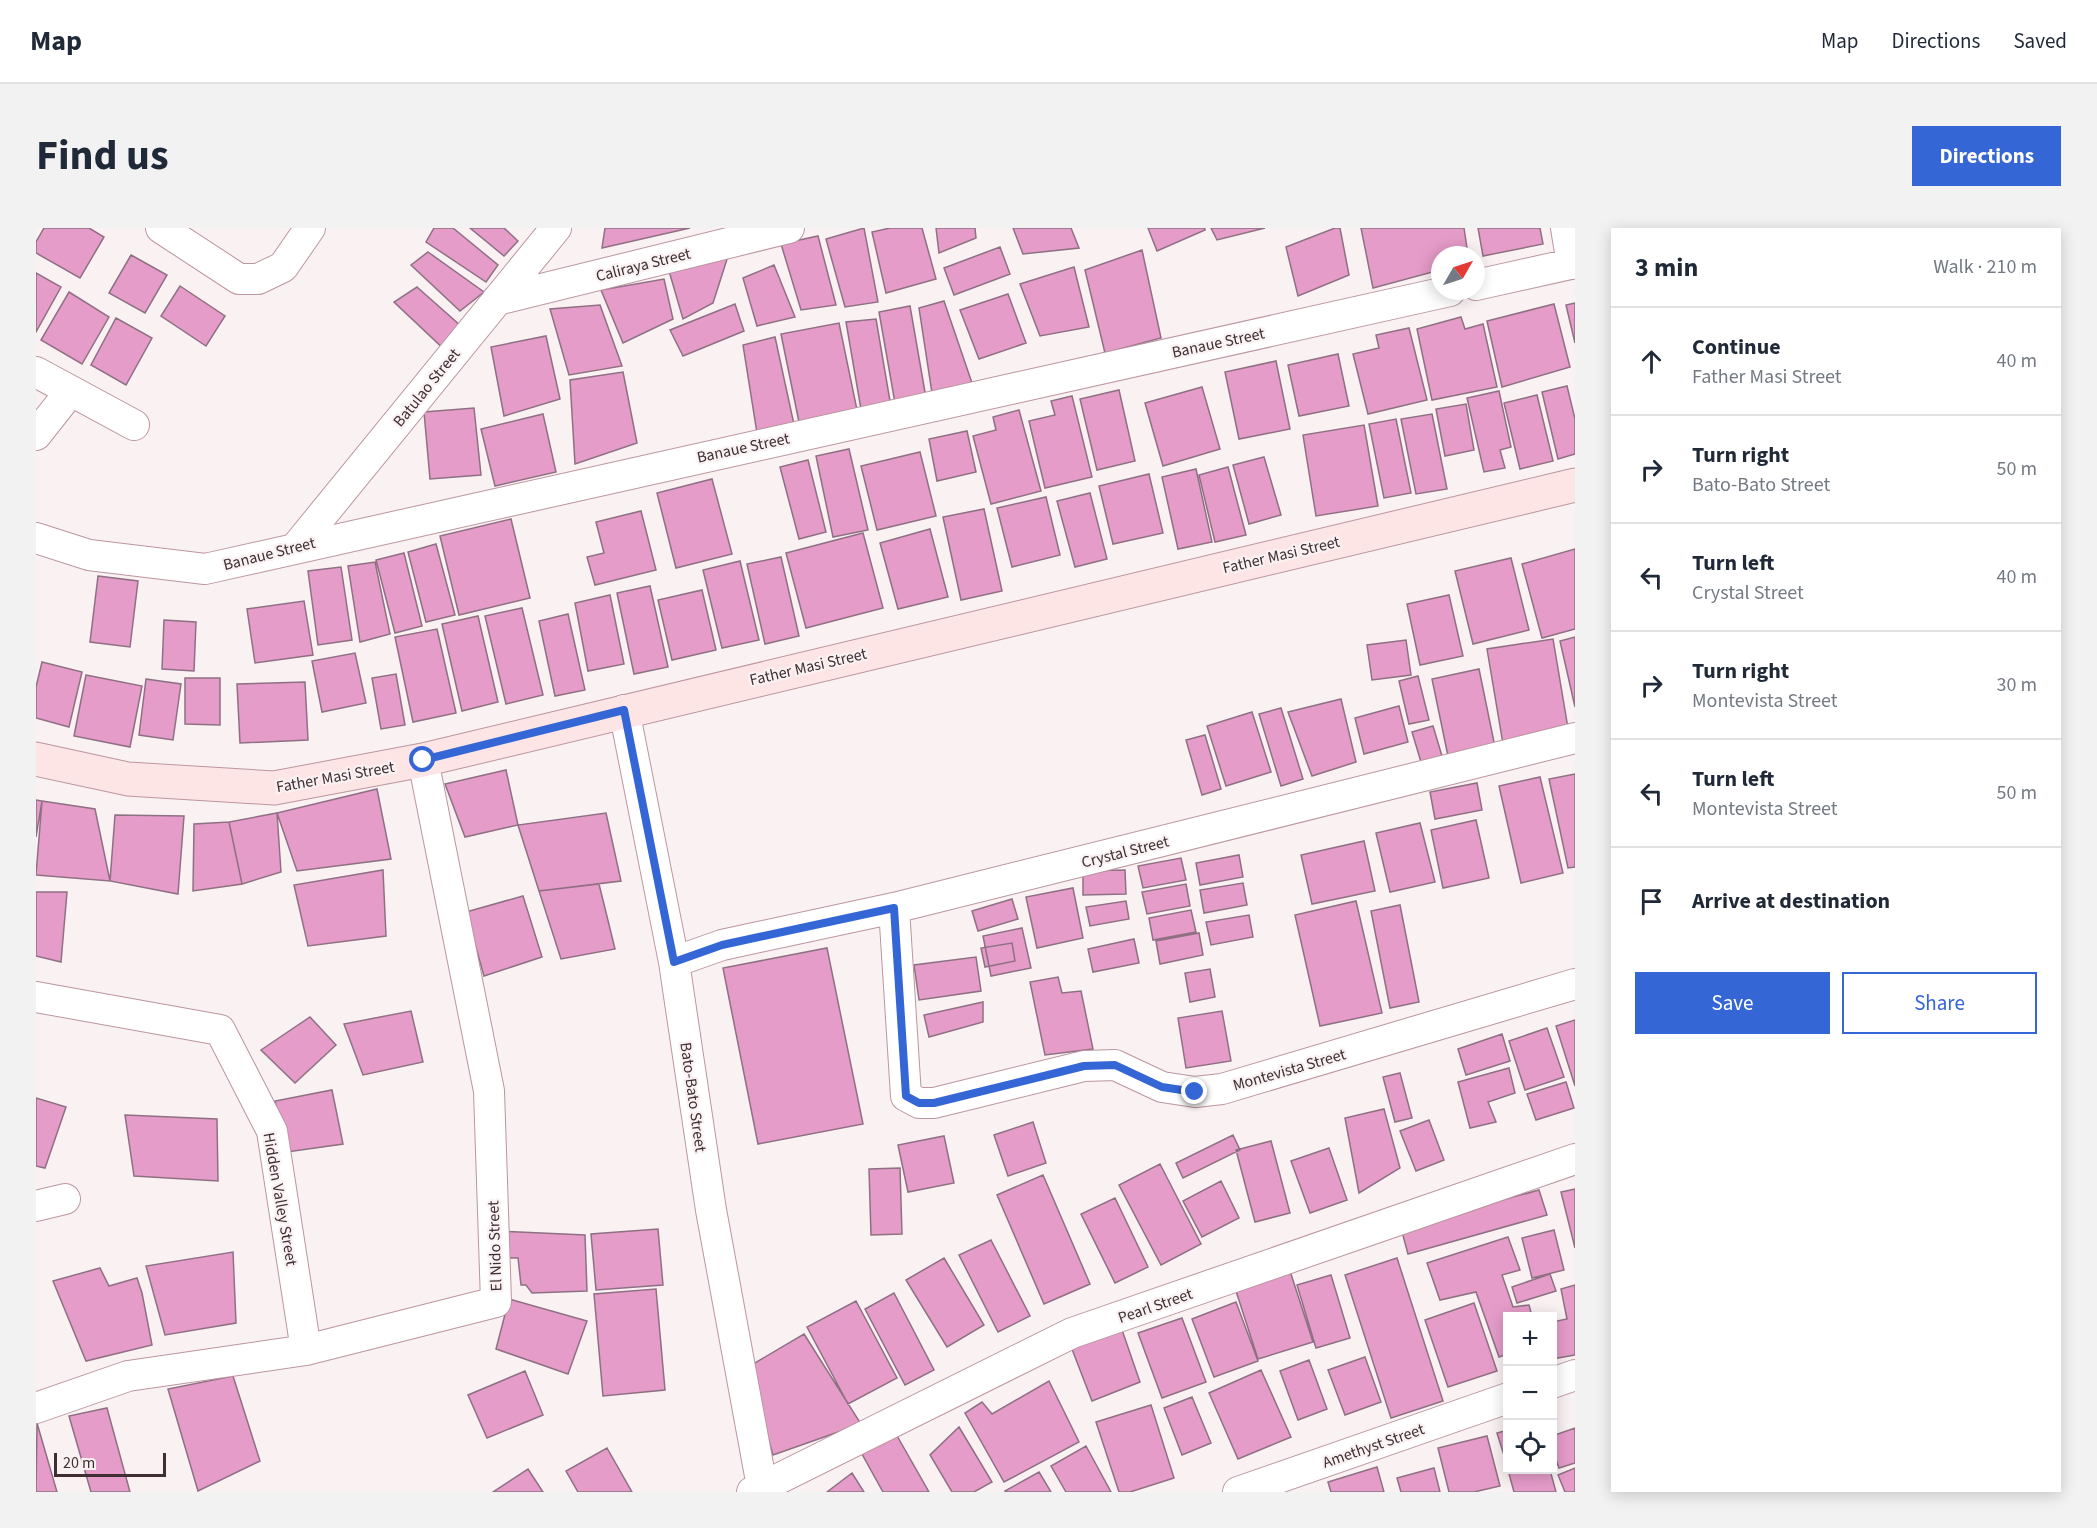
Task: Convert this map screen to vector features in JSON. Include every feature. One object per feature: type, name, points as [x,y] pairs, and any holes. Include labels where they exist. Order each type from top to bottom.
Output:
[{"type":"street","points":[[161,228],[239,279],[258,279],[283,267],[310,228]]},
{"type":"street","name":"Batulao Street","points":[[297,546],[556,228]]},
{"type":"street","name":"Caliraya Street","points":[[497,300],[789,228]]},
{"type":"street","points":[[1485,283],[1574,264],[1566,228]]},
{"type":"street","name":"Banaue Street","points":[[36,538],[89,555],[205,569],[297,546],[1431,295]]},
{"type":"street","points":[[36,372],[134,425]]},
{"type":"street","points":[[36,435],[70,392]]},
{"type":"street","name":"Father Masi Street","points":[[36,759],[128,779],[274,788],[423,760],[624,710],[1575,485]]},
{"type":"street","name":"Bato-Bato Street","points":[[624,710],[674,962],[711,1210],[759,1490]]},
{"type":"street","name":"Crystal Street","points":[[674,962],[722,945],[894,908],[1575,738]]},
{"type":"street","name":"El Nido Street","points":[[36,1408],[128,1376],[306,1350],[496,1302],[489,1090],[423,760]]},
{"type":"street","name":"Montevista Street","points":[[894,908],[906,1096],[919,1103],[934,1103],[1084,1066],[1115,1065],[1162,1087],[1195,1092],[1221,1089],[1575,984]]},
{"type":"street","name":"Hidden Valley Street","points":[[36,997],[220,1030],[272,1131],[306,1350]]},
{"type":"street","name":"Pearl Street","points":[[759,1490],[1072,1333],[1575,1159]]},
{"type":"street","points":[[36,1206],[65,1199]]},
{"type":"street","points":[[1557,1381],[1575,1375]]},
{"type":"street","name":"Amethyst Street","points":[[1238,1492],[1503,1400]]},
{"type":"building","points":[[44,228],[89,228],[104,237],[80,278],[36,253],[36,242]]},
{"type":"building","points":[[434,228],[453,228],[498,265],[486,282],[426,242]]},
{"type":"building","points":[[470,228],[504,228],[518,241],[504,256]]},
{"type":"building","points":[[605,228],[690,228],[602,248]]},
{"type":"building","points":[[864,228],[878,302],[845,307],[826,239]]},
{"type":"building","points":[[890,228],[922,228],[936,279],[886,293],[872,232]]},
{"type":"building","points":[[936,228],[975,228],[976,238],[939,253]]},
{"type":"building","points":[[1013,228],[1071,228],[1079,248],[1023,254]]},
{"type":"building","points":[[1148,228],[1205,228],[1205,230],[1157,251]]},
{"type":"building","points":[[1211,228],[1265,228],[1217,240]]},
{"type":"building","points":[[1340,228],[1349,275],[1298,296],[1286,247]]},
{"type":"building","points":[[1361,228],[1464,228],[1467,246],[1431,246],[1431,272],[1373,288]]},
{"type":"building","points":[[1478,228],[1540,228],[1543,244],[1485,256],[1485,246],[1481,246]]},
{"type":"building","points":[[818,236],[836,305],[801,310],[781,244]]},
{"type":"building","points":[[1000,247],[1010,274],[954,295],[944,268]]},
{"type":"building","points":[[1142,250],[1161,338],[1105,353],[1085,270]]},
{"type":"building","points":[[428,252],[484,292],[460,311],[411,265]]},
{"type":"building","points":[[729,253],[713,303],[683,319],[669,271]]},
{"type":"building","points":[[131,255],[167,275],[145,313],[109,293]]},
{"type":"building","points":[[774,265],[795,317],[757,326],[743,278]]},
{"type":"building","points":[[1074,267],[1089,327],[1040,336],[1020,284]]},
{"type":"building","points":[[36,273],[61,287],[36,332]]},
{"type":"building","points":[[664,279],[673,319],[623,343],[601,290]]},
{"type":"building","points":[[180,286],[225,316],[206,346],[161,316]]},
{"type":"building","points":[[417,287],[462,327],[447,352],[394,302]]},
{"type":"building","points":[[69,292],[109,317],[82,364],[41,340]]},
{"type":"building","points":[[1008,294],[1026,343],[979,359],[960,310]]},
{"type":"building","points":[[944,301],[972,383],[932,393],[919,308]]},
{"type":"building","points":[[1575,303],[1575,343],[1566,305]]},
{"type":"building","points":[[735,304],[744,331],[683,356],[670,330]]},
{"type":"building","points":[[1554,304],[1570,367],[1502,387],[1487,321]]},
{"type":"building","points":[[600,305],[622,366],[569,375],[550,309]]},
{"type":"building","points":[[910,306],[926,398],[895,403],[879,312]]},
{"type":"building","points":[[1461,317],[1465,329],[1483,324],[1497,387],[1432,400],[1417,329]]},
{"type":"building","points":[[116,318],[152,338],[126,385],[91,365]]},
{"type":"building","points":[[876,319],[891,407],[862,415],[846,322]]},
{"type":"building","points":[[839,323],[857,410],[799,422],[781,334]]},
{"type":"building","points":[[1409,328],[1427,400],[1368,414],[1353,354],[1379,348],[1376,335]]},
{"type":"building","points":[[546,336],[560,399],[504,416],[491,347]]},
{"type":"building","points":[[775,337],[795,429],[757,433],[743,345]]},
{"type":"building","points":[[1338,354],[1349,406],[1299,416],[1288,365]]},
{"type":"building","points":[[1276,361],[1290,429],[1239,439],[1225,372]]},
{"type":"building","points":[[623,372],[637,443],[575,464],[570,380]]},
{"type":"building","points":[[1567,386],[1575,419],[1575,454],[1558,459],[1542,392]]},
{"type":"building","points":[[1202,387],[1220,449],[1163,466],[1145,403]]},
{"type":"building","points":[[1119,390],[1135,461],[1097,470],[1080,399]]},
{"type":"building","points":[[1499,391],[1511,447],[1500,450],[1505,468],[1484,472],[1467,398]]},
{"type":"building","points":[[1537,395],[1553,461],[1520,469],[1504,403]]},
{"type":"building","points":[[1072,396],[1092,477],[1045,488],[1029,421],[1055,415],[1051,401]]},
{"type":"building","points":[[1466,404],[1474,450],[1445,456],[1436,409]]},
{"type":"building","points":[[474,408],[481,475],[430,479],[424,412]]},
{"type":"building","points":[[1019,410],[1041,491],[991,504],[973,436],[996,430],[993,417]]},
{"type":"building","points":[[543,414],[556,472],[495,486],[481,429]]},
{"type":"building","points":[[1432,414],[1447,489],[1416,494],[1401,419]]},
{"type":"building","points":[[1396,419],[1411,493],[1384,498],[1369,424]]},
{"type":"building","points":[[1364,425],[1378,506],[1316,516],[1303,435]]},
{"type":"building","points":[[967,431],[976,472],[937,481],[929,439]]},
{"type":"building","points":[[849,449],[868,530],[833,537],[816,456]]},
{"type":"building","points":[[920,452],[936,516],[877,530],[861,466]]},
{"type":"building","points":[[1264,457],[1281,515],[1249,524],[1233,465]]},
{"type":"building","points":[[808,460],[826,532],[799,539],[780,467]]},
{"type":"building","points":[[1228,467],[1246,535],[1215,542],[1199,475]]},
{"type":"building","points":[[1196,469],[1212,542],[1178,549],[1162,477]]},
{"type":"building","points":[[1149,474],[1163,533],[1113,544],[1099,486]]},
{"type":"building","points":[[712,479],[732,554],[676,568],[657,493]]},
{"type":"building","points":[[1090,493],[1107,559],[1075,567],[1057,501]]},
{"type":"building","points":[[1046,497],[1060,555],[1012,567],[997,508]]},
{"type":"building","points":[[984,509],[1002,591],[961,600],[943,517]]},
{"type":"building","points":[[641,511],[656,570],[595,585],[587,557],[604,553],[596,522]]},
{"type":"building","points":[[511,519],[530,598],[459,615],[440,536]]},
{"type":"building","points":[[930,529],[948,597],[898,609],[880,543]]},
{"type":"building","points":[[863,533],[883,608],[806,628],[786,553]]},
{"type":"building","points":[[436,544],[455,615],[426,622],[408,552]]},
{"type":"building","points":[[1575,549],[1575,629],[1542,638],[1522,564]]},
{"type":"building","points":[[404,553],[422,626],[395,633],[376,560]]},
{"type":"building","points":[[781,557],[799,636],[765,644],[747,564]]},
{"type":"building","points":[[1511,558],[1529,630],[1473,644],[1455,571]]},
{"type":"building","points":[[740,561],[759,640],[722,648],[703,570]]},
{"type":"building","points":[[375,562],[390,634],[360,642],[348,566]]},
{"type":"building","points":[[341,567],[352,640],[318,645],[308,571]]},
{"type":"building","points":[[98,576],[138,581],[130,647],[90,642]]},
{"type":"building","points":[[650,586],[668,667],[634,674],[617,593]]},
{"type":"building","points":[[702,590],[716,650],[672,660],[658,600]]},
{"type":"building","points":[[610,595],[624,664],[588,671],[575,603]]},
{"type":"building","points":[[1449,595],[1463,656],[1420,665],[1407,604]]},
{"type":"building","points":[[304,601],[313,655],[255,663],[247,609]]},
{"type":"building","points":[[522,608],[543,695],[506,704],[485,616]]},
{"type":"building","points":[[568,614],[585,690],[555,696],[539,621]]},
{"type":"building","points":[[478,616],[498,702],[462,711],[442,624]]},
{"type":"building","points":[[164,620],[196,622],[194,671],[162,669]]},
{"type":"building","points":[[437,629],[456,713],[413,722],[395,637]]},
{"type":"building","points":[[1575,637],[1575,707],[1560,641]]},
{"type":"building","points":[[1553,639],[1569,734],[1503,744],[1487,649]]},
{"type":"building","points":[[1406,640],[1411,675],[1372,680],[1367,645]]},
{"type":"building","points":[[355,653],[366,703],[322,712],[312,661]]},
{"type":"building","points":[[42,662],[82,672],[69,727],[36,718],[36,687]]},
{"type":"building","points":[[1479,669],[1495,747],[1448,756],[1432,679]]},
{"type":"building","points":[[396,674],[405,725],[381,729],[372,678]]},
{"type":"building","points":[[86,675],[142,686],[130,747],[74,736]]},
{"type":"building","points":[[1418,676],[1429,720],[1409,724],[1399,681]]},
{"type":"building","points":[[185,678],[220,678],[220,725],[185,724]]},
{"type":"building","points":[[146,679],[181,684],[173,740],[139,735]]},
{"type":"building","points":[[305,682],[308,740],[240,743],[237,684]]},
{"type":"building","points":[[1341,699],[1356,762],[1312,776],[1288,712]]},
{"type":"building","points":[[1399,706],[1408,742],[1364,754],[1355,718]]},
{"type":"building","points":[[1281,708],[1303,779],[1281,786],[1259,714]]},
{"type":"building","points":[[1252,712],[1271,772],[1226,786],[1207,726]]},
{"type":"building","points":[[1433,726],[1442,756],[1421,762],[1412,732]]},
{"type":"building","points":[[1205,735],[1221,789],[1202,795],[1186,740]]},
{"type":"building","points":[[506,770],[518,825],[465,837],[445,784]]},
{"type":"building","points":[[1575,774],[1575,867],[1568,868],[1549,779]]},
{"type":"building","points":[[1540,777],[1563,873],[1521,883],[1499,786]]},
{"type":"building","points":[[1477,783],[1482,810],[1435,819],[1430,792]]},
{"type":"building","points":[[377,789],[391,859],[297,871],[277,813]]},
{"type":"building","points":[[36,800],[42,801],[36,837]]},
{"type":"building","points":[[42,801],[95,809],[110,881],[36,875]]},
{"type":"building","points":[[277,813],[281,872],[242,884],[229,822]]},
{"type":"building","points":[[606,813],[621,881],[539,891],[518,825]]},
{"type":"building","points":[[115,815],[184,816],[178,894],[110,881]]},
{"type":"building","points":[[1476,820],[1489,878],[1443,888],[1431,830]]},
{"type":"building","points":[[229,822],[242,884],[193,891],[194,824]]},
{"type":"building","points":[[1420,823],[1435,882],[1390,892],[1376,833]]},
{"type":"building","points":[[1364,841],[1375,891],[1312,904],[1301,855]]},
{"type":"building","points":[[1239,855],[1243,877],[1200,885],[1196,863]]},
{"type":"building","points":[[1181,858],[1186,880],[1143,888],[1138,866]]},
{"type":"building","points":[[383,870],[386,936],[308,946],[294,885]]},
{"type":"building","points":[[1125,870],[1126,894],[1083,895],[1083,871]]},
{"type":"building","points":[[1243,883],[1247,905],[1204,913],[1200,890]]},
{"type":"building","points":[[599,884],[615,949],[561,959],[539,891]]},
{"type":"building","points":[[1186,884],[1190,906],[1147,914],[1142,892]]},
{"type":"building","points":[[1073,888],[1083,938],[1037,948],[1026,897]]},
{"type":"building","points":[[36,892],[67,892],[61,962],[36,956]]},
{"type":"building","points":[[523,896],[542,957],[484,976],[466,912]]},
{"type":"building","points":[[1012,899],[1018,919],[978,931],[972,911]]},
{"type":"building","points":[[1126,901],[1129,919],[1090,926],[1086,907]]},
{"type":"building","points":[[1356,901],[1382,1013],[1320,1026],[1295,915]]},
{"type":"building","points":[[1400,905],[1419,1002],[1390,1008],[1371,911]]},
{"type":"building","points":[[1191,910],[1196,932],[1153,940],[1149,918]]},
{"type":"building","points":[[1249,915],[1253,937],[1211,945],[1206,922]]},
{"type":"building","points":[[1022,928],[1031,968],[991,976],[983,936]]},
{"type":"building","points":[[1199,933],[1203,955],[1160,964],[1156,941]]},
{"type":"building","points":[[1134,939],[1139,963],[1093,972],[1088,949]]},
{"type":"building","points":[[1012,943],[1015,961],[985,967],[981,948]]},
{"type":"building","points":[[827,948],[863,1124],[758,1144],[723,968]]},
{"type":"building","points":[[976,957],[981,991],[919,1000],[914,965]]},
{"type":"building","points":[[1210,969],[1215,997],[1190,1002],[1185,973]]},
{"type":"building","points":[[1058,977],[1062,993],[1081,991],[1093,1049],[1045,1055],[1030,982]]},
{"type":"building","points":[[983,1002],[983,1022],[929,1037],[924,1015]]},
{"type":"building","points":[[411,1011],[423,1062],[363,1075],[344,1024]]},
{"type":"building","points":[[1222,1011],[1231,1061],[1186,1068],[1178,1018]]},
{"type":"building","points":[[310,1017],[336,1045],[295,1083],[261,1050]]},
{"type":"building","points":[[1575,1020],[1575,1086],[1556,1026]]},
{"type":"building","points":[[1547,1028],[1564,1077],[1525,1090],[1509,1041]]},
{"type":"building","points":[[1502,1034],[1510,1061],[1466,1075],[1458,1049]]},
{"type":"building","points":[[1509,1068],[1515,1093],[1488,1102],[1496,1122],[1470,1128],[1458,1082]]},
{"type":"building","points":[[1400,1073],[1412,1118],[1395,1122],[1383,1077]]},
{"type":"building","points":[[1566,1082],[1574,1108],[1536,1120],[1527,1094]]},
{"type":"building","points":[[332,1090],[343,1144],[287,1152],[275,1101]]},
{"type":"building","points":[[36,1098],[66,1107],[45,1168],[36,1166]]},
{"type":"building","points":[[1384,1109],[1400,1168],[1359,1193],[1345,1118]]},
{"type":"building","points":[[125,1115],[217,1119],[218,1181],[134,1176]]},
{"type":"building","points":[[1429,1120],[1444,1160],[1416,1171],[1400,1131]]},
{"type":"building","points":[[1033,1122],[1046,1163],[1008,1176],[994,1135]]},
{"type":"building","points":[[1233,1135],[1240,1150],[1183,1178],[1176,1163]]},
{"type":"building","points":[[944,1136],[954,1183],[908,1192],[898,1145]]},
{"type":"building","points":[[1271,1141],[1290,1213],[1255,1222],[1236,1150]]},
{"type":"building","points":[[1329,1148],[1347,1200],[1310,1213],[1291,1161]]},
{"type":"building","points":[[1160,1164],[1201,1244],[1161,1265],[1119,1185]]},
{"type":"building","points":[[900,1168],[902,1234],[871,1235],[869,1169]]},
{"type":"building","points":[[1043,1175],[1090,1284],[1044,1304],[997,1195]]},
{"type":"building","points":[[1221,1181],[1239,1218],[1202,1237],[1183,1201]]},
{"type":"building","points":[[1575,1189],[1575,1248],[1561,1192]]},
{"type":"building","points":[[1539,1190],[1547,1215],[1408,1254],[1401,1228]]},
{"type":"building","points":[[1115,1198],[1148,1267],[1115,1283],[1081,1214]]},
{"type":"building","points":[[658,1229],[663,1285],[596,1290],[591,1234]]},
{"type":"building","points":[[1554,1230],[1564,1270],[1532,1278],[1522,1238]]},
{"type":"building","points":[[496,1231],[585,1235],[587,1291],[532,1293],[526,1285],[521,1285],[518,1258],[502,1258]]},
{"type":"building","points":[[1508,1237],[1520,1270],[1502,1275],[1513,1307],[1529,1305],[1531,1312],[1503,1312],[1503,1356],[1499,1357],[1476,1292],[1440,1300],[1427,1263]]},
{"type":"building","points":[[991,1240],[1030,1316],[998,1332],[959,1255]]},
{"type":"building","points":[[233,1252],[236,1323],[165,1335],[146,1266]]},
{"type":"building","points":[[944,1258],[984,1325],[947,1347],[906,1280]]},
{"type":"building","points":[[1397,1258],[1443,1401],[1391,1418],[1345,1275]]},
{"type":"building","points":[[100,1268],[109,1286],[137,1278],[152,1345],[86,1361],[53,1281]]},
{"type":"building","points":[[1290,1271],[1313,1342],[1258,1359],[1235,1288]]},
{"type":"building","points":[[1550,1274],[1556,1291],[1517,1303],[1512,1287]]},
{"type":"building","points":[[1331,1275],[1350,1338],[1316,1348],[1297,1285]]},
{"type":"building","points":[[1575,1285],[1575,1355],[1557,1358],[1557,1321],[1567,1319],[1561,1289]]},
{"type":"building","points":[[656,1289],[665,1390],[603,1396],[594,1294]]},
{"type":"building","points":[[894,1293],[934,1370],[905,1385],[865,1309]]},
{"type":"building","points":[[509,1299],[587,1321],[568,1374],[496,1349]]},
{"type":"building","points":[[856,1301],[897,1378],[848,1404],[807,1327]]},
{"type":"building","points":[[1236,1302],[1258,1361],[1214,1377],[1192,1319]]},
{"type":"building","points":[[1474,1303],[1497,1371],[1448,1387],[1425,1320]]},
{"type":"building","points":[[1182,1318],[1206,1382],[1162,1398],[1138,1333]]},
{"type":"building","points":[[1121,1327],[1140,1382],[1092,1401],[1070,1344]]},
{"type":"building","points":[[804,1334],[861,1424],[773,1455],[748,1367]]},
{"type":"building","points":[[1365,1357],[1381,1402],[1345,1415],[1328,1370]]},
{"type":"building","points":[[1309,1360],[1327,1409],[1298,1420],[1280,1371]]},
{"type":"building","points":[[1261,1370],[1291,1437],[1238,1459],[1209,1393]]},
{"type":"building","points":[[525,1371],[543,1415],[487,1438],[468,1395]]},
{"type":"building","points":[[233,1376],[260,1461],[198,1491],[168,1389]]},
{"type":"building","points":[[1049,1381],[1079,1442],[1004,1482],[965,1413],[982,1402],[992,1414]]},
{"type":"building","points":[[1192,1397],[1211,1443],[1182,1455],[1164,1408]]},
{"type":"building","points":[[1151,1405],[1174,1478],[1130,1492],[1119,1492],[1096,1422]]},
{"type":"building","points":[[107,1408],[130,1492],[91,1492],[69,1416]]},
{"type":"building","points":[[37,1423],[57,1492],[36,1492]]},
{"type":"building","points":[[959,1427],[992,1482],[974,1492],[952,1492],[930,1455]]},
{"type":"building","points":[[1575,1428],[1575,1463],[1559,1468],[1557,1434]]},
{"type":"building","points":[[1503,1431],[1503,1452],[1497,1433]]},
{"type":"building","points":[[896,1434],[929,1492],[883,1492],[862,1454]]},
{"type":"building","points":[[1487,1436],[1500,1486],[1474,1492],[1449,1492],[1438,1448]]},
{"type":"building","points":[[1086,1446],[1111,1492],[1066,1492],[1051,1466]]},
{"type":"building","points":[[607,1448],[632,1492],[578,1492],[566,1471]]},
{"type":"building","points":[[1377,1467],[1384,1492],[1331,1492],[1328,1482]]},
{"type":"building","points":[[1434,1468],[1440,1492],[1401,1492],[1397,1478]]},
{"type":"building","points":[[1575,1468],[1575,1492],[1565,1492],[1558,1475]]},
{"type":"building","points":[[528,1469],[543,1492],[493,1492]]},
{"type":"building","points":[[1039,1472],[1051,1492],[1005,1492],[1005,1491]]},
{"type":"building","points":[[852,1473],[864,1492],[827,1492]]},
{"type":"building","points":[[1509,1474],[1551,1474],[1556,1492],[1514,1492]]},
{"type":"route","points":[[423,760],[624,710],[674,962],[722,945],[894,908],[906,1096],[919,1103],[934,1103],[1084,1066],[1115,1065],[1162,1087],[1195,1092]]}]
